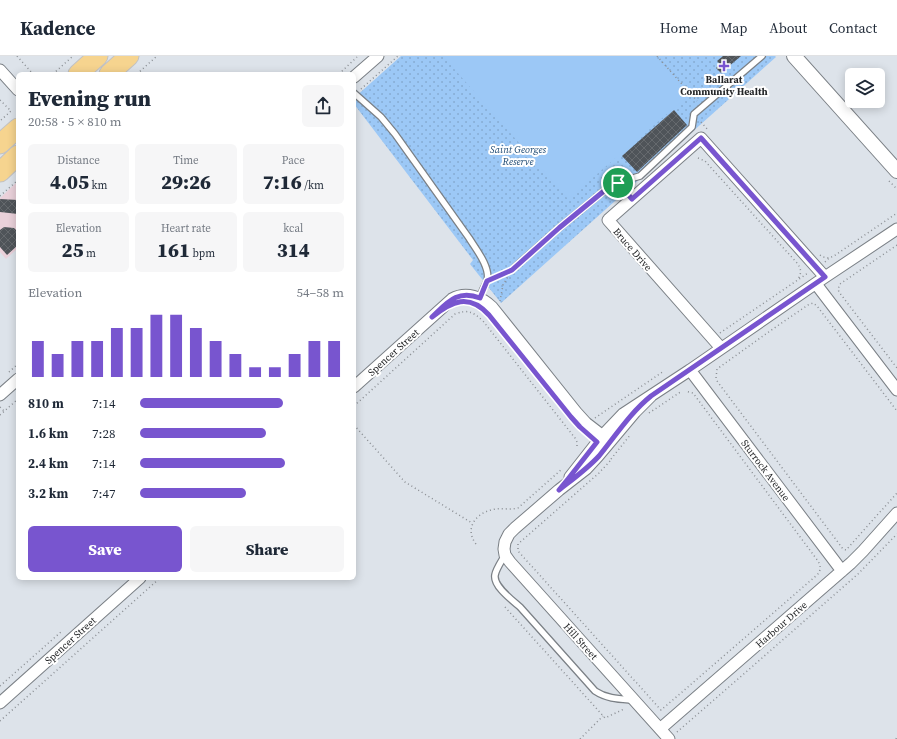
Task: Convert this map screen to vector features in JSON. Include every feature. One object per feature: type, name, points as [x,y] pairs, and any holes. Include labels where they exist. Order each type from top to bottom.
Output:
[{"type":"highway","points":[[80,72],[98,56]]},
{"type":"highway","points":[[111,72],[129,56]]},
{"type":"highway","points":[[0,144],[16,130]]},
{"type":"highway","points":[[0,172],[16,157]]},
{"type":"street","points":[[356,75],[378,56]]},
{"type":"street","points":[[794,56],[897,171]]},
{"type":"street","points":[[0,70],[16,88]]},
{"type":"street","name":"Bruce Drive","points":[[721,348],[608,220],[701,138],[816,268],[820,280]]},
{"type":"street","points":[[505,555],[503,538],[559,490],[603,440],[622,414],[690,370],[897,229]]},
{"type":"street","points":[[820,280],[897,390]]},
{"type":"street","name":"Spencer Street","points":[[356,385],[432,317],[447,306],[462,298],[470,302],[478,301]]},
{"type":"street","points":[[478,301],[486,302],[493,309],[580,416],[603,440]]},
{"type":"street","points":[[478,301],[571,417],[580,427],[603,440]]},
{"type":"street","name":"Sturrock Avenue","points":[[690,370],[842,571]]},
{"type":"street","points":[[0,395],[16,381]]},
{"type":"street","name":"Harbour Drive","points":[[660,729],[842,571],[863,551],[897,513]]},
{"type":"street","name":"Hill Street","points":[[505,555],[668,739]]},
{"type":"street","name":"Spencer Street","points":[[0,703],[138,580]]},
{"type":"lane","points":[[621,187],[623,181],[640,176],[692,127],[694,114],[762,56]]},
{"type":"lane","points":[[356,95],[381,117],[395,134],[469,238],[485,265],[488,273],[487,281],[478,301]]},
{"type":"lane","points":[[515,267],[610,186],[618,183],[632,199]]},
{"type":"lane","points":[[505,555],[495,575],[497,585],[520,607],[595,691],[601,695],[633,700]]},
{"type":"path","points":[[17,56],[31,72]]},
{"type":"path","points":[[55,72],[73,56]]},
{"type":"path","points":[[139,72],[157,56]]},
{"type":"path","points":[[356,93],[398,56]]},
{"type":"path","points":[[657,56],[702,107]]},
{"type":"path","points":[[341,72],[357,57]]},
{"type":"path","points":[[0,100],[11,111],[0,121]]},
{"type":"path","points":[[698,158],[705,161],[797,263],[800,270],[798,280]]},
{"type":"path","points":[[0,196],[16,182]]},
{"type":"path","points":[[712,338],[897,213]]},
{"type":"path","points":[[897,245],[840,284],[838,287],[839,292],[897,368]]},
{"type":"path","points":[[487,281],[512,270],[503,284],[499,304],[493,309]]},
{"type":"path","points":[[716,378],[717,369],[770,330],[813,303],[817,306],[897,411]]},
{"type":"path","points":[[356,404],[455,314],[464,311],[470,312],[483,321],[575,438],[577,445],[586,459]]},
{"type":"path","points":[[596,418],[664,371]]},
{"type":"path","points":[[718,381],[844,550],[846,550],[897,493]]},
{"type":"path","points":[[631,434],[599,473],[518,544],[518,552],[661,710],[817,575],[820,568],[820,563],[693,393],[683,391],[646,416]]},
{"type":"path","points":[[0,415],[16,401]]},
{"type":"path","points":[[0,407],[4,411]]},
{"type":"path","points":[[356,427],[405,482],[472,523]]},
{"type":"path","points":[[476,544],[472,536],[471,527],[474,520],[491,510],[518,508],[565,466]]},
{"type":"path","points":[[668,739],[868,565],[897,534]]},
{"type":"path","points":[[0,721],[158,580]]},
{"type":"path","points":[[505,607],[603,716],[606,718],[624,709]]},
{"type":"path","points":[[0,686],[62,630]]},
{"type":"path","points":[[580,739],[603,716]]},
{"type":"shaded area","points":[[16,183],[16,250],[6,259],[0,252],[0,198]]},
{"type":"green space","name":"Saint Georges Reserve","points":[[401,56],[776,57],[501,303],[470,264],[473,260],[356,107],[356,96]]},
{"type":"green space","points":[[443,56],[655,56],[689,95],[568,199]]},
{"type":"building","name":"Ballarat Community Health","points":[[723,56],[741,56],[721,73],[716,68],[720,64],[717,61]]},
{"type":"building","points":[[674,110],[687,125],[637,172],[622,156]]},
{"type":"building","points":[[0,199],[16,200],[16,214],[0,212]]},
{"type":"building","points":[[4,227],[14,228],[16,230],[16,247],[7,255],[0,247],[0,230]]},
{"type":"place","name":"Ballarat Community Health","points":[[724,66]]},
{"type":"route","points":[[701,138],[825,277],[646,400],[592,463],[559,490],[597,442],[571,417],[481,306],[470,302],[456,302],[443,308],[432,317],[456,296],[467,295],[480,298],[487,281],[512,270],[559,228],[610,186],[618,183],[632,199],[701,138]]}]
